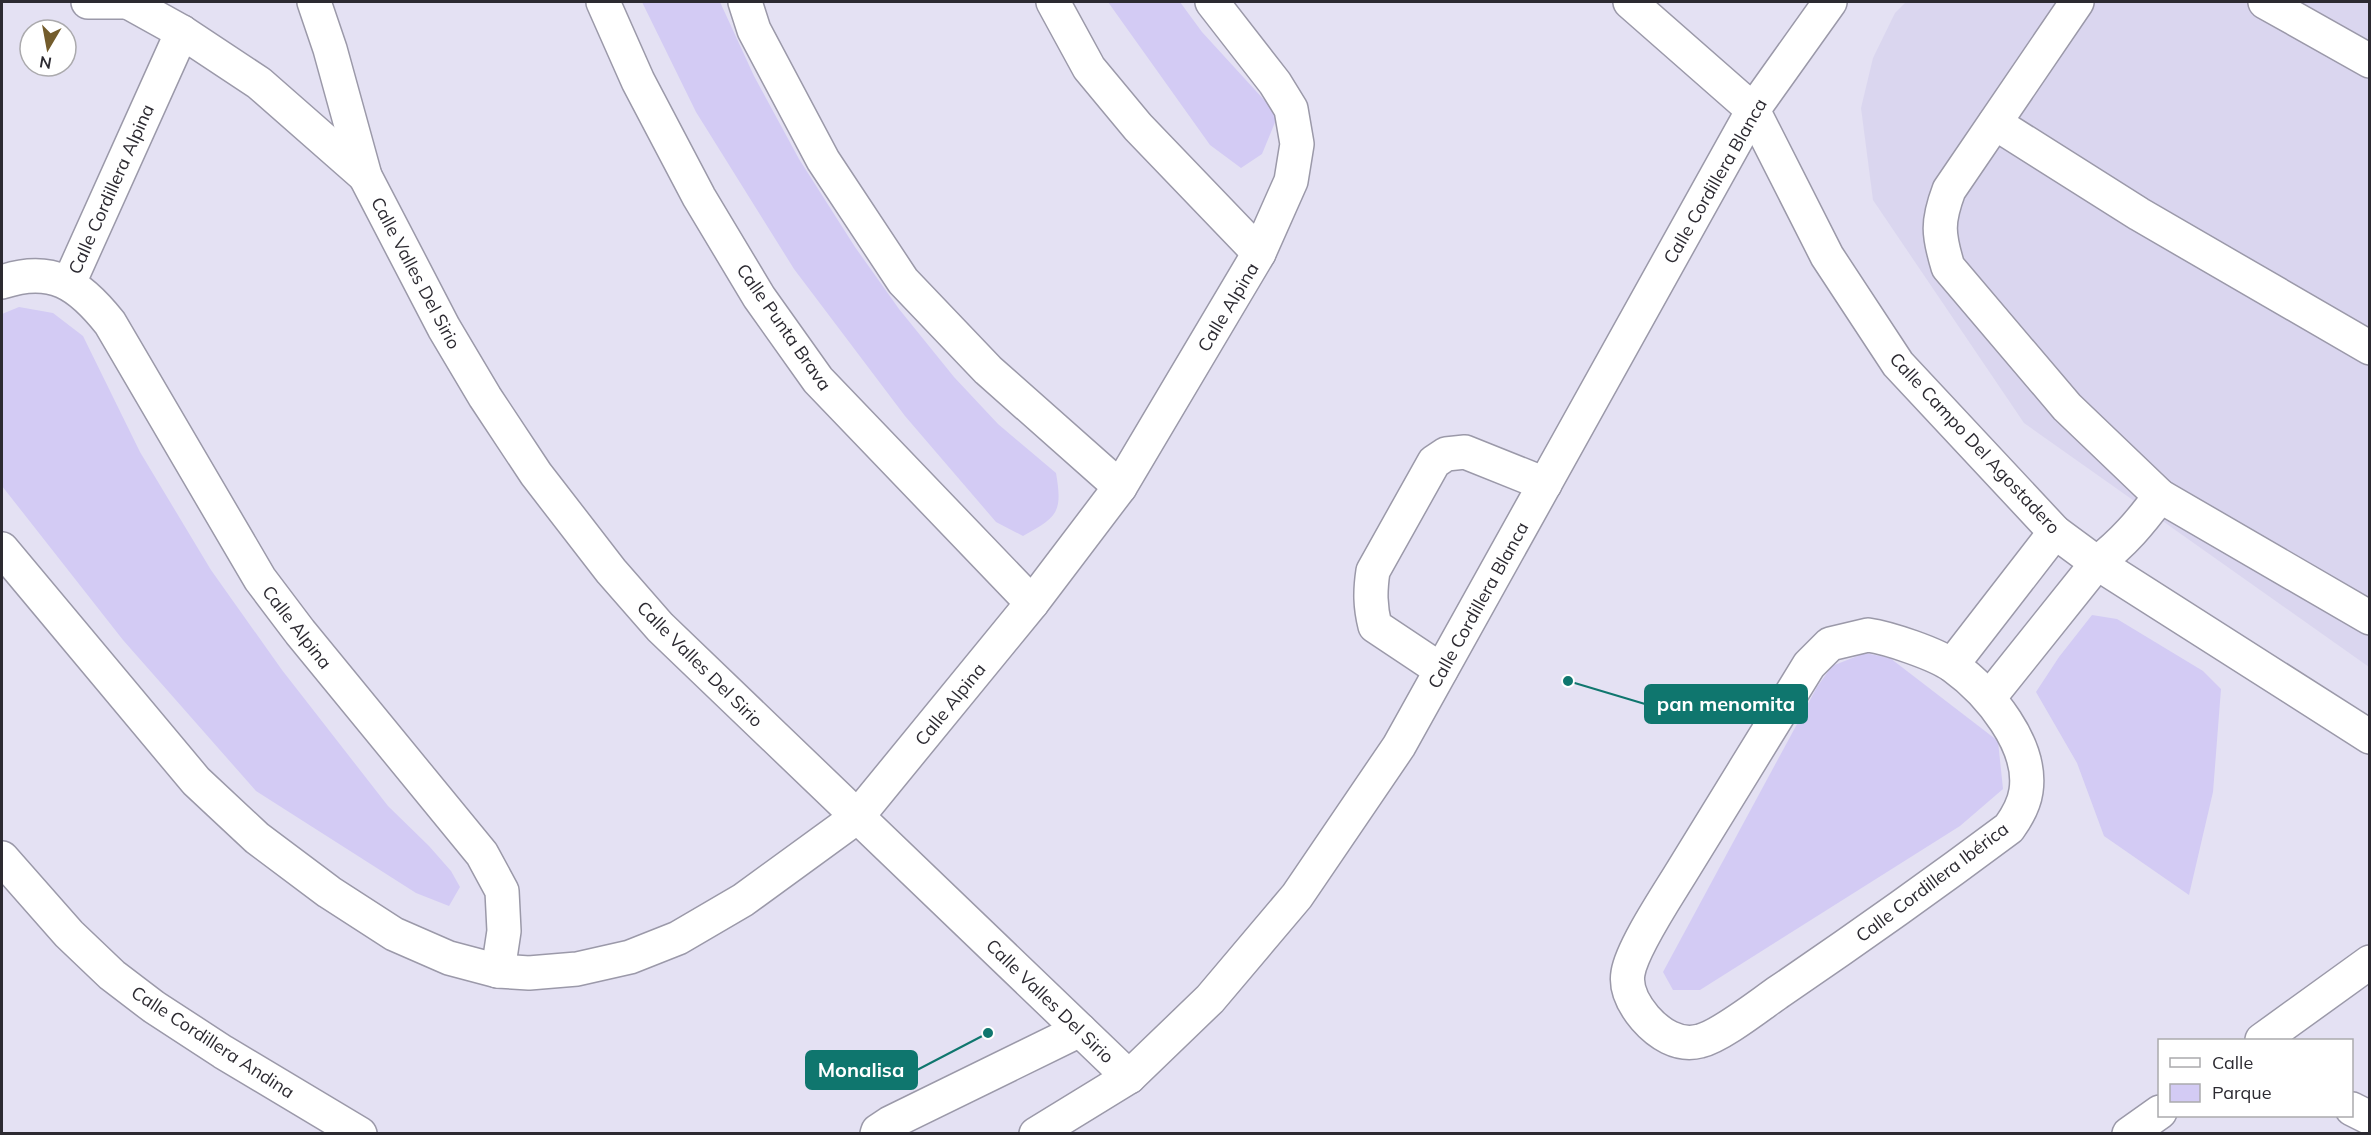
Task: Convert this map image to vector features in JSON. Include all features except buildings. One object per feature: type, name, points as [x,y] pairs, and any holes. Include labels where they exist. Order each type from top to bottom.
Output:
[{"type":"street","points":[[88,2],[128,2]]},
{"type":"street","name":"Calle Valles Del Sirio","points":[[128,2],[182,32],[259,83],[365,176]]},
{"type":"street","name":"Calle Valles Del Sirio","points":[[314,2],[330,49],[365,176],[444,328],[485,397],[536,474],[611,571],[660,627],[1129,1077]]},
{"type":"street","name":"Calle Punta Brava","points":[[603,2],[638,81],[699,198],[765,306],[818,380],[1032,603]]},
{"type":"street","points":[[745,2],[754,30],[823,160],[903,281],[988,370],[1120,487]]},
{"type":"street","name":"Calle Alpina","points":[[1053,2],[1089,68],[1138,128],[1259,254]]},
{"type":"street","name":"Calle Alpina","points":[[2,549],[196,781],[257,838],[329,892],[394,934],[449,958],[498,971],[529,974],[577,969],[630,957],[678,938],[742,900],[857,817],[1032,603],[1120,487],[1259,254],[1291,181],[1297,144],[1291,109],[1275,83],[1212,2]]},
{"type":"street","name":"Calle Campo Del Agostadero","points":[[1630,2],[1754,110],[1827,256],[1898,364],[2055,532],[2097,563],[2370,737]]},
{"type":"street","name":"Calle Cordillera Blanca","points":[[1036,1134],[1129,1077],[1210,999],[1298,896],[1399,746],[1754,110],[1830,2]]},
{"type":"street","points":[[2265,2],[2370,61]]},
{"type":"street","points":[[2070,4],[1995,123],[1949,190],[1940,214],[1940,241],[1948,267],[2067,407],[2160,496],[2370,618]]},
{"type":"street","name":"Calle Cordillera Alpina","points":[[2,282],[21,276],[39,275],[69,283],[182,32]]},
{"type":"street","points":[[1995,123],[2139,214],[2370,348]]},
{"type":"street","name":"Calle Alpina","points":[[69,283],[91,298],[110,323],[260,579],[307,642],[482,854],[502,891],[504,931],[498,971]]},
{"type":"street","points":[[1441,670],[1375,626],[1370,590],[1373,571],[1434,462],[1446,454],[1465,452],[1545,484]]},
{"type":"street","points":[[1989,698],[2097,563],[2119,546],[2160,496]]},
{"type":"street","points":[[1952,665],[2055,532]]},
{"type":"street","name":"Calle Cordillera Ibérica","points":[[1868,635],[1888,638],[1952,665],[1989,698],[2016,738],[2024,762],[2026,792],[2019,814],[2009,828],[1887,919],[1729,1026],[1700,1041],[1685,1042],[1670,1039],[1655,1030],[1634,1005],[1630,993],[1628,974],[1632,960],[1658,911],[1809,665],[1830,644],[1868,635]]},
{"type":"street","name":"Calle Cordillera Andina","points":[[2,858],[69,934],[129,988],[223,1052],[360,1134]]},
{"type":"street","points":[[2265,1039],[2370,962]]},
{"type":"street","points":[[878,1134],[878,1131],[890,1123],[1080,1030]]},
{"type":"street","points":[[2353,1110],[2370,1118]]},
{"type":"street","points":[[2129,1134],[2158,1113]]},
{"type":"shaded area","points":[[1906,2],[2369,2],[2369,667],[2024,423],[1873,200],[1861,108],[1873,58],[1895,13]]},
{"type":"green space","points":[[642,2],[720,2],[754,76],[799,159],[855,247],[899,309],[954,377],[998,424],[1056,473],[1058,506],[1043,524],[1023,536],[996,522],[905,416],[794,269],[696,112]]},
{"type":"green space","points":[[1108,2],[1180,2],[1202,32],[1278,115],[1262,154],[1241,168],[1210,145]]},
{"type":"green space","points":[[19,307],[53,313],[83,336],[140,452],[211,570],[282,670],[388,806],[451,871],[460,887],[449,906],[416,893],[256,791],[123,640],[2,486],[2,314]]},
{"type":"green space","points":[[2092,615],[2117,619],[2203,671],[2221,689],[2213,792],[2189,895],[2104,836],[2077,763],[2036,692],[2059,657]]},
{"type":"green space","points":[[1865,653],[1890,658],[1998,741],[2003,789],[1960,826],[1700,990],[1673,990],[1663,972],[1817,687],[1832,666]]},
{"type":"place","name":"pan menomita","points":[[1568,681]]},
{"type":"place","name":"Monalisa","points":[[988,1033]]}]
